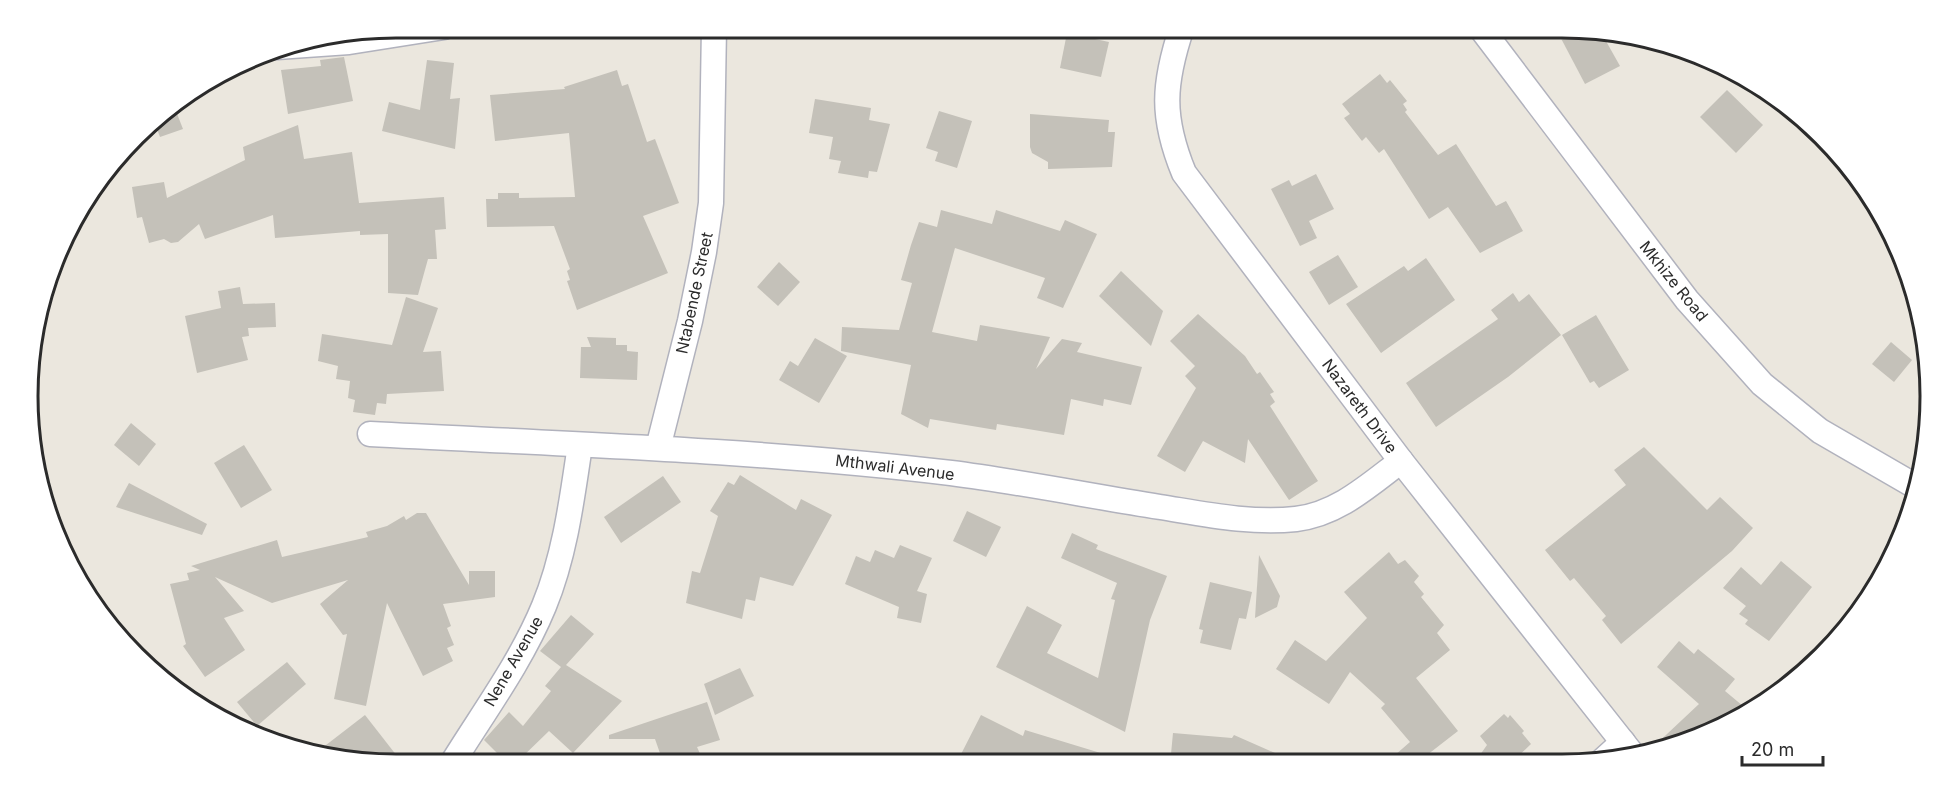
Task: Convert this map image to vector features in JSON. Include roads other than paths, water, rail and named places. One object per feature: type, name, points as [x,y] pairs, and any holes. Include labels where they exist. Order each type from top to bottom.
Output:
[{"type":"street","points":[[333,43],[374,38]]},
{"type":"street","name":"Ntabende Street","points":[[658,448],[690,321],[711,203],[714,38]]},
{"type":"street","name":"Nazareth Drive","points":[[1179,38],[1170,68],[1166,94],[1167,120],[1172,143],[1184,173],[1401,461],[1628,748]]},
{"type":"street","name":"Mkhize Road","points":[[1488,38],[1687,300],[1762,384],[1820,431],[1910,483]]},
{"type":"street","name":"Mthwali Avenue","points":[[370,434],[758,453],[865,463],[955,474],[1220,517],[1266,521],[1298,519],[1323,513],[1347,501],[1401,461]]},
{"type":"street","name":"Nene Avenue","points":[[458,754],[525,645],[543,608],[564,540],[580,445]]}]
